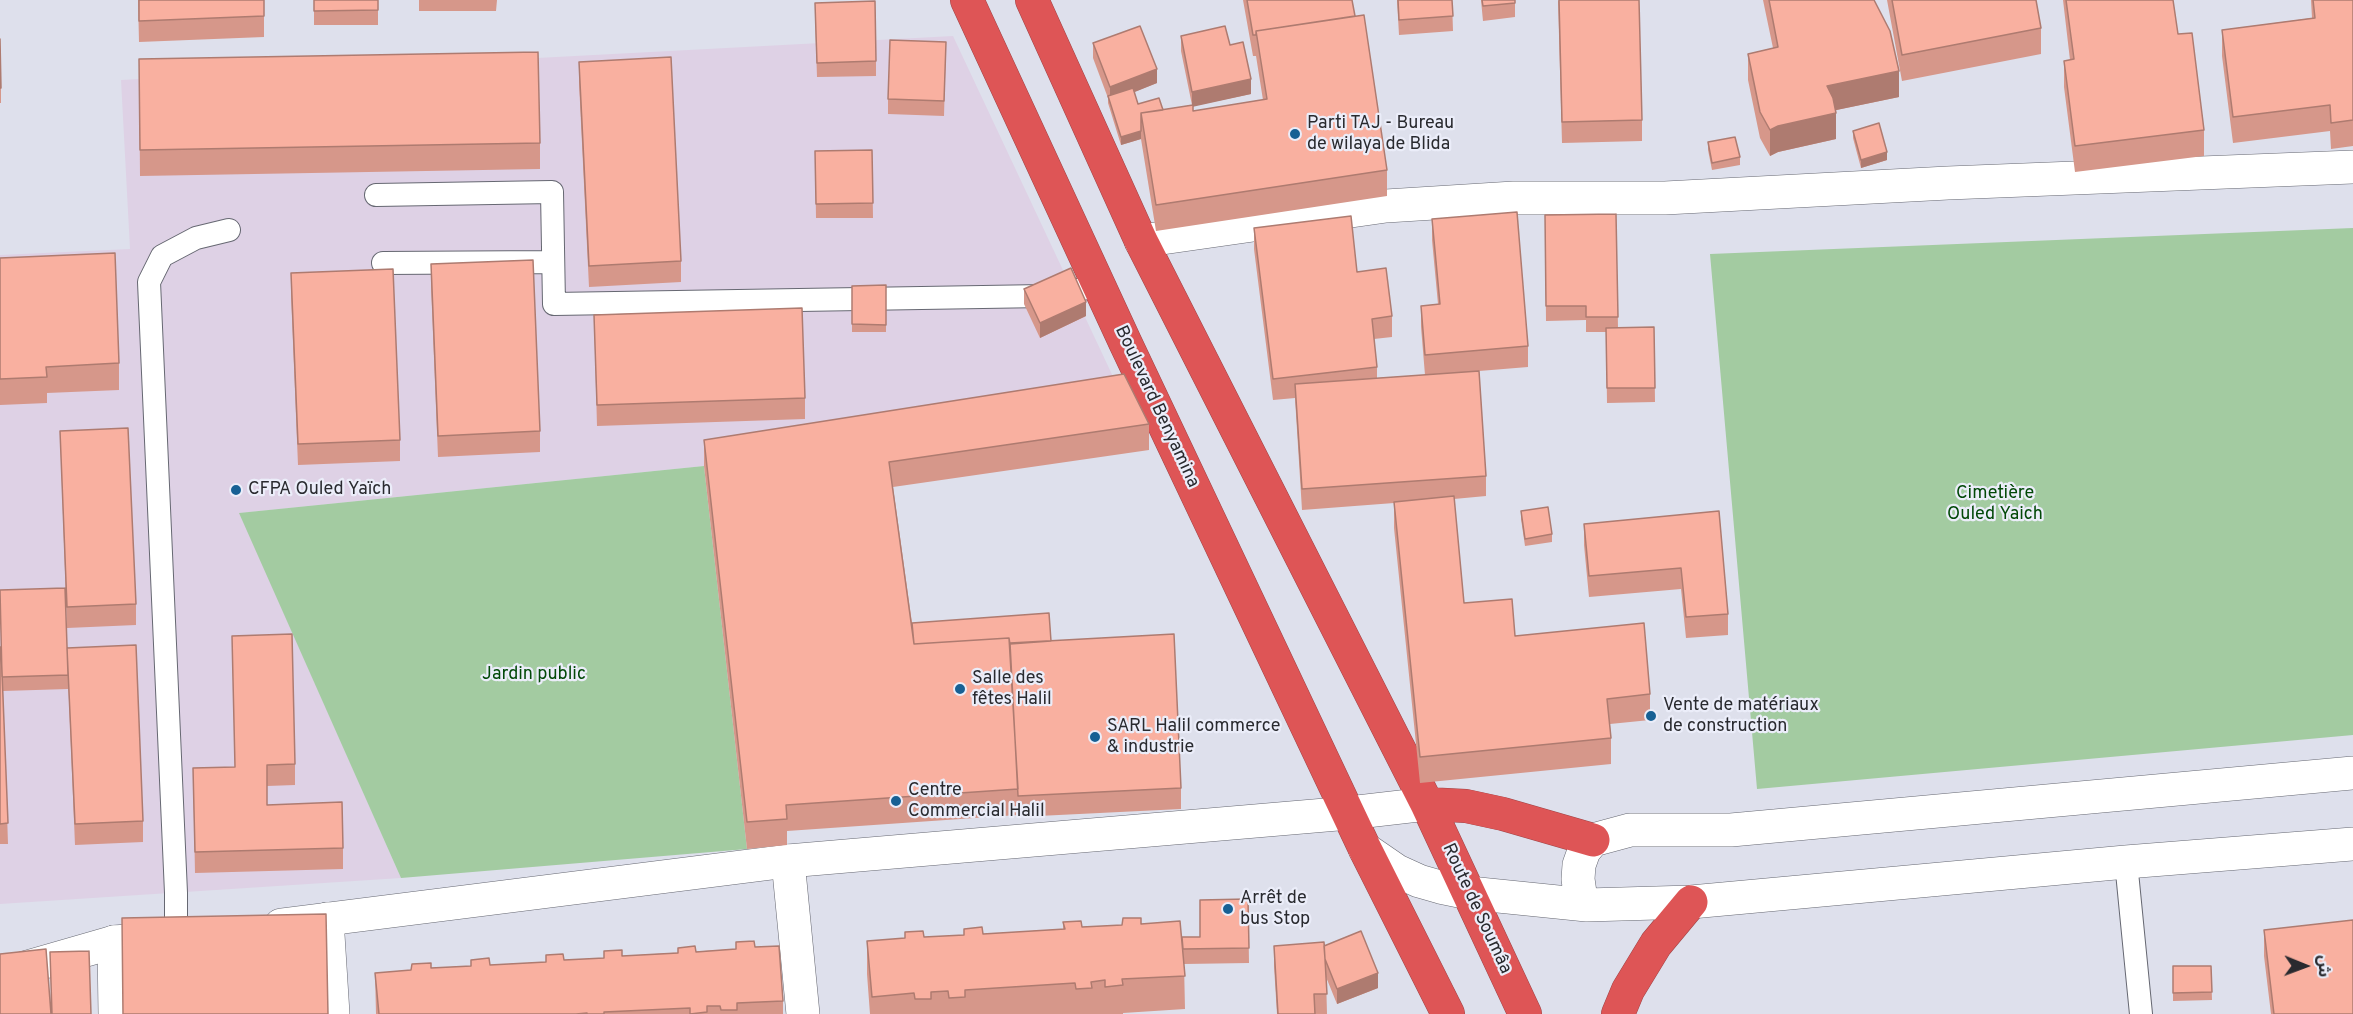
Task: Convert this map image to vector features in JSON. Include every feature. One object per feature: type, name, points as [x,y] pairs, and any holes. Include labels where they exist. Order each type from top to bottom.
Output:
[{"type":"highway","name":"Boulevard Benyamina","points":[[967,0],[1099,286],[1349,813]]},
{"type":"highway","points":[[1032,0],[1141,241],[1427,804],[1466,806],[1503,814],[1593,840]]},
{"type":"highway","name":"Route de Soumâa","points":[[1427,804],[1525,1014]]},
{"type":"highway","points":[[1349,813],[1448,1014]]},
{"type":"highway","points":[[1618,1014],[1628,990],[1656,944],[1691,902]]},
{"type":"street","points":[[1141,241],[1386,206],[1514,198],[1665,198],[1948,183],[2353,167]]},
{"type":"street","points":[[1587,905],[1580,892],[1578,879],[1584,851],[1593,840],[1630,830],[1731,830],[2353,773]]},
{"type":"street","points":[[257,928],[788,861],[1349,813],[1427,804]]},
{"type":"street","points":[[1365,849],[1398,871],[1419,881],[1469,893],[1587,905],[1691,902],[2126,862],[2353,844]]},
{"type":"street","points":[[788,861],[803,1014]]},
{"type":"street","points":[[327,919],[333,1014]]},
{"type":"street","points":[[0,975],[114,942],[176,938],[210,933]]},
{"type":"street","points":[[114,942],[115,1014]]},
{"type":"lane","points":[[376,195],[552,192],[554,304],[1044,296],[1099,286]]},
{"type":"lane","points":[[176,938],[176,893],[149,282],[162,256],[196,238],[229,230]]},
{"type":"lane","points":[[383,263],[553,262]]},
{"type":"lane","points":[[2126,862],[2141,1014]]},
{"type":"shaded area","name":"CFPA Ouled Yaïch","points":[[953,36],[1124,400],[704,466],[240,513],[401,878],[0,904],[0,255],[130,249],[121,80]]},
{"type":"green space","name":"Cimetière Ouled Yaich","points":[[2353,228],[2353,735],[1757,789],[1710,254]]},
{"type":"green space","name":"Jardin public","points":[[704,466],[747,849],[401,878],[239,513]]},
{"type":"building","points":[[139,0],[264,0],[264,16],[139,21]]},
{"type":"building","points":[[314,0],[378,0],[378,10],[314,11]]},
{"type":"building","points":[[1247,0],[1352,0],[1355,16],[1256,31],[1256,35],[1253,35]]},
{"type":"building","points":[[1398,0],[1452,0],[1453,16],[1399,20]]},
{"type":"building","points":[[1482,0],[1515,0],[1515,3],[1483,6]]},
{"type":"building","points":[[1559,0],[1639,0],[1642,120],[1562,122]]},
{"type":"building","points":[[1769,0],[1874,0],[1890,31],[1899,71],[1827,86],[1833,98],[1836,113],[1778,126],[1770,130],[1760,112],[1748,54],[1778,47]]},
{"type":"building","points":[[1892,0],[2036,0],[2041,28],[1902,55]]},
{"type":"building","points":[[2066,0],[2173,0],[2178,34],[2192,33],[2204,130],[2075,146],[2064,61],[2074,59]]},
{"type":"building","points":[[2313,0],[2353,0],[2353,120],[2331,123],[2330,105],[2233,117],[2222,30],[2315,18]]},
{"type":"building","points":[[875,1],[876,61],[817,63],[815,3]]},
{"type":"building","name":"Parti TAJ - Bureau de wilaya de Blida","points":[[1364,15],[1387,170],[1156,205],[1141,113],[1193,105],[1193,111],[1267,99],[1256,31]]},
{"type":"building","points":[[1140,26],[1157,69],[1110,87],[1093,43]]},
{"type":"building","points":[[1225,26],[1230,45],[1243,42],[1251,79],[1192,92],[1181,36]]},
{"type":"building","points":[[0,39],[1,88],[0,88]]},
{"type":"building","points":[[890,40],[946,42],[944,101],[888,99]]},
{"type":"building","points":[[538,52],[540,143],[140,150],[139,59]]},
{"type":"building","points":[[671,57],[681,261],[589,266],[579,62]]},
{"type":"building","points":[[1133,88],[1138,104],[1159,98],[1163,110],[1141,113],[1141,131],[1121,137],[1108,96]]},
{"type":"building","points":[[1879,123],[1887,152],[1861,160],[1853,131]]},
{"type":"building","points":[[1735,137],[1740,157],[1712,163],[1708,142]]},
{"type":"building","points":[[872,150],[873,203],[816,204],[815,151]]},
{"type":"building","points":[[1517,212],[1528,346],[1425,355],[1421,306],[1440,304],[1432,219]]},
{"type":"building","points":[[1616,214],[1618,317],[1586,317],[1586,306],[1546,306],[1545,215]]},
{"type":"building","points":[[1351,216],[1357,272],[1386,268],[1392,316],[1372,319],[1377,367],[1273,379],[1254,228]]},
{"type":"building","points":[[115,253],[119,363],[46,367],[47,377],[0,379],[0,258]]},
{"type":"building","points":[[533,260],[540,431],[438,436],[431,264]]},
{"type":"building","points":[[1071,268],[1086,302],[1040,323],[1024,289]]},
{"type":"building","points":[[393,269],[400,440],[298,444],[291,273]]},
{"type":"building","points":[[886,285],[886,325],[852,324],[852,286]]},
{"type":"building","points":[[802,308],[805,398],[597,405],[594,315]]},
{"type":"building","points":[[1654,327],[1655,388],[1607,388],[1606,328]]},
{"type":"building","points":[[1479,371],[1486,476],[1302,489],[1295,384]]},
{"type":"building","points":[[1124,374],[1149,424],[889,462],[914,644],[1009,638],[1018,789],[786,805],[787,819],[747,822],[704,440]]},
{"type":"building","points":[[128,428],[136,604],[67,607],[60,431]]},
{"type":"building","points":[[1454,496],[1464,603],[1512,599],[1515,636],[1644,623],[1650,694],[1607,699],[1611,738],[1420,757],[1394,502]]},
{"type":"building","points":[[1548,507],[1552,534],[1525,539],[1521,511]]},
{"type":"building","points":[[1719,511],[1728,614],[1686,617],[1681,568],[1589,576],[1584,524]]},
{"type":"building","points":[[65,588],[68,675],[2,677],[0,590]]},
{"type":"building","points":[[1049,613],[1051,641],[1010,644],[1009,638],[914,644],[912,623]]},
{"type":"building","points":[[292,634],[295,764],[267,765],[267,805],[342,802],[343,848],[195,852],[193,768],[235,767],[232,636]]},
{"type":"building","name":"SARL Halil commerce & industrie","points":[[1174,634],[1181,788],[1018,796],[1010,643]]},
{"type":"building","points":[[136,645],[143,821],[75,824],[67,648]]},
{"type":"building","points":[[0,647],[8,823],[0,824]]},
{"type":"building","points":[[1248,899],[1249,948],[1183,949],[1182,937],[1200,937],[1200,900]]},
{"type":"building","points":[[326,914],[328,1014],[123,1014],[122,918]]},
{"type":"building","points":[[1123,918],[1141,918],[1141,924],[1180,921],[1185,976],[1122,979],[1123,985],[1105,987],[1105,980],[1091,982],[1092,988],[1076,989],[1075,983],[965,990],[965,997],[949,998],[948,991],[931,992],[931,999],[915,999],[914,993],[872,997],[867,941],[905,938],[905,932],[923,931],[924,937],[964,935],[964,929],[982,927],[983,934],[1065,929],[1063,922],[1081,921],[1082,927],[1122,925]]},
{"type":"building","points":[[2353,920],[2353,1014],[2274,1014],[2264,930]]},
{"type":"building","points":[[1361,931],[1378,973],[1337,989],[1325,959],[1324,946]]},
{"type":"building","points":[[754,941],[755,947],[779,946],[783,1001],[737,1003],[737,1010],[721,1010],[720,1006],[707,1006],[707,1012],[690,1014],[690,1008],[604,1012],[604,1014],[379,1014],[375,973],[411,970],[412,964],[431,963],[431,968],[471,966],[471,960],[489,958],[490,965],[546,962],[546,955],[563,954],[564,960],[604,958],[604,951],[622,950],[622,956],[678,953],[678,948],[695,946],[696,952],[736,949],[736,942]]},
{"type":"building","points":[[1324,942],[1327,994],[1314,994],[1315,1014],[1278,1014],[1274,946]]},
{"type":"building","points":[[46,949],[51,1014],[0,1014],[0,954]]},
{"type":"building","points":[[89,951],[91,1014],[52,1014],[50,952]]},
{"type":"building","points":[[2173,966],[2211,966],[2212,992],[2173,993]]},
{"type":"place","name":"Parti TAJ - Bureau de wilaya de Blida","points":[[1295,134]]},
{"type":"place","name":"CFPA Ouled Yaïch","points":[[236,490]]},
{"type":"place","name":"Salle des fêtes Halil","points":[[960,689]]},
{"type":"place","name":"Vente de matériaux de construction","points":[[1651,716]]},
{"type":"place","name":"SARL Halil commerce & industrie","points":[[1095,737]]},
{"type":"place","name":"Centre Commercial Halil","points":[[896,801]]},
{"type":"place","name":"Arrêt de bus Stop","points":[[1228,909]]}]
